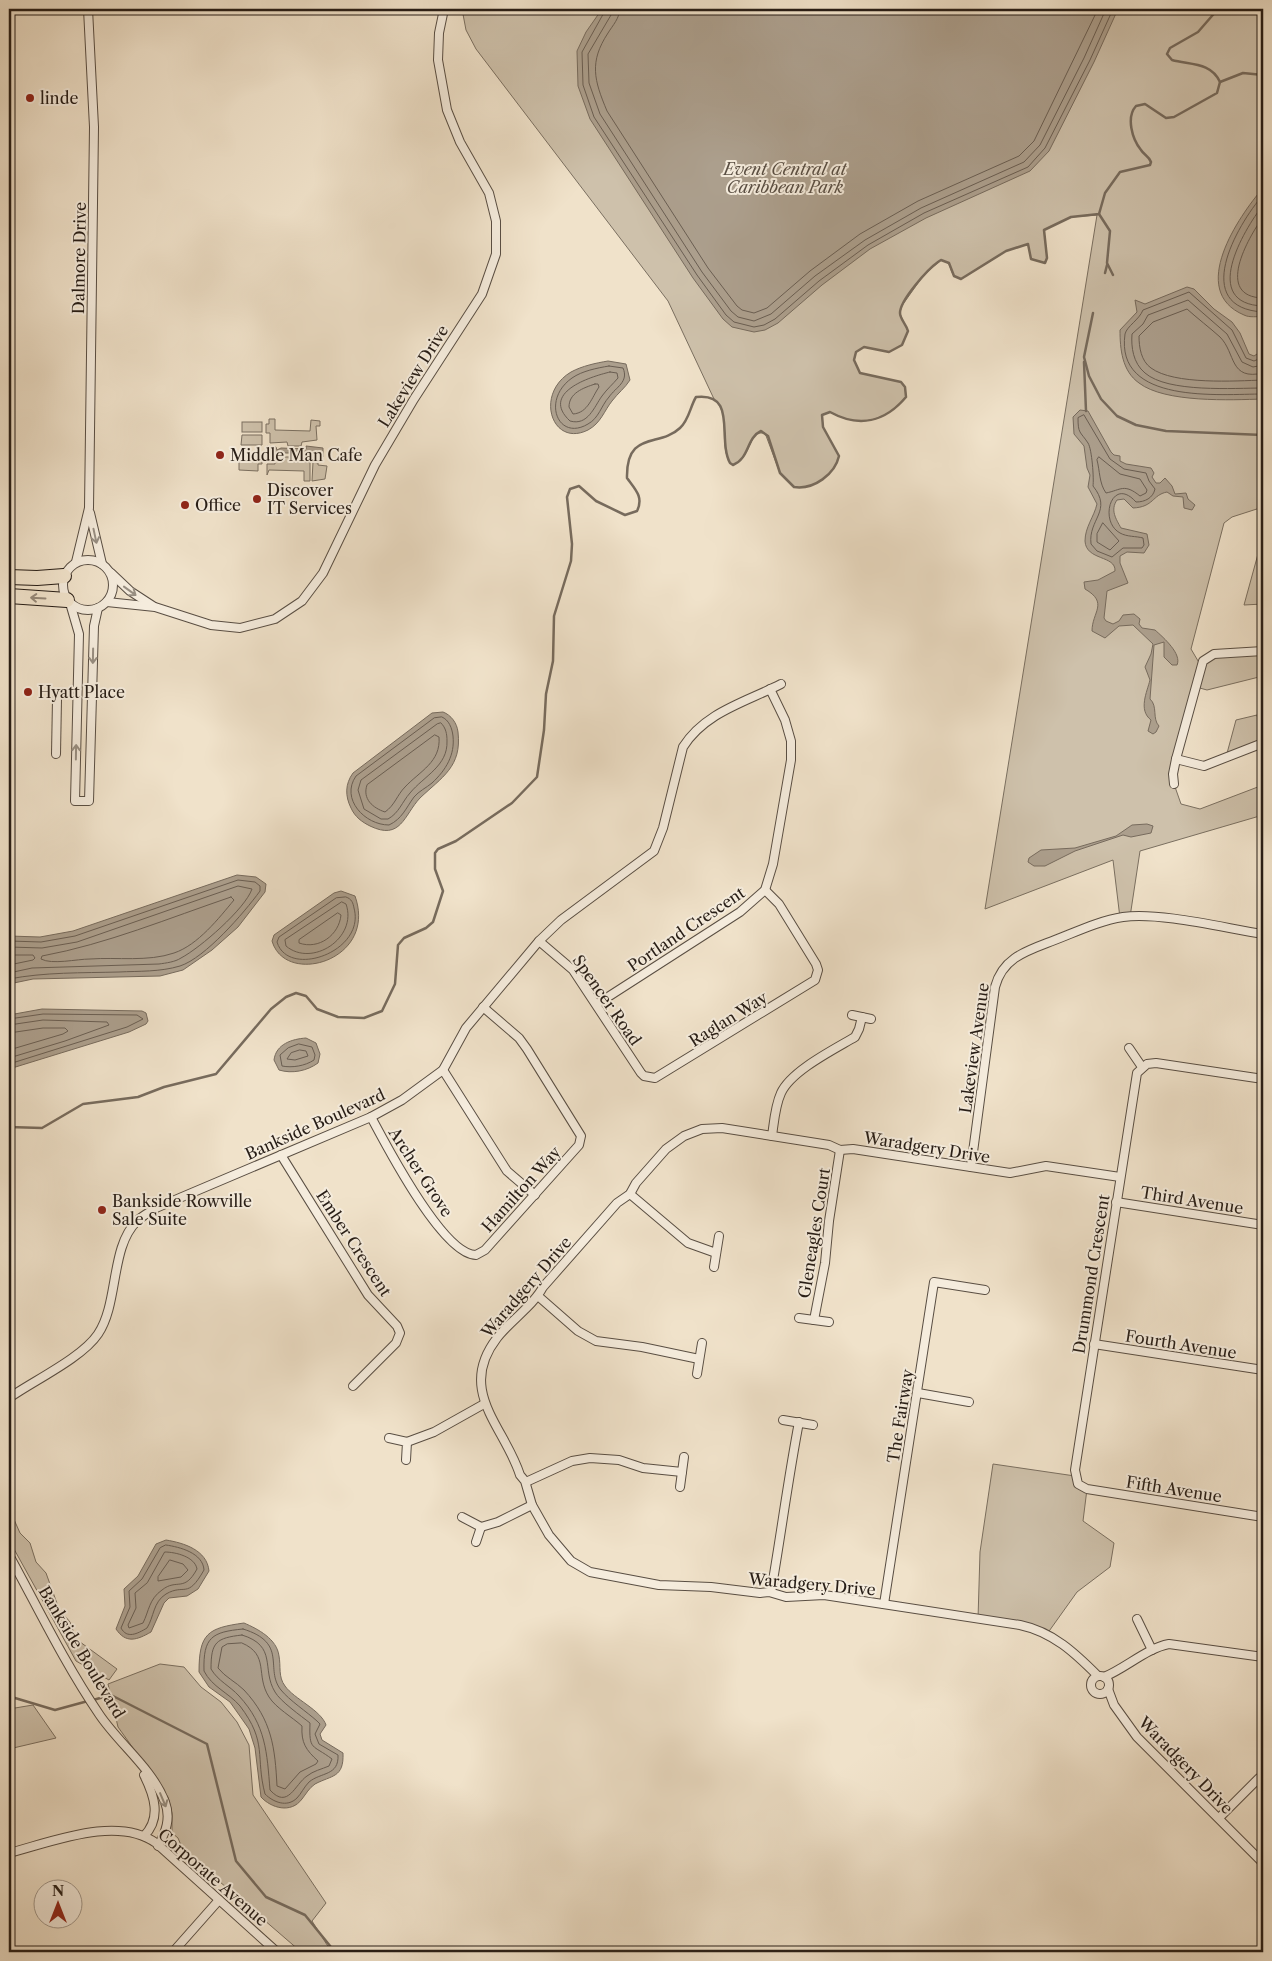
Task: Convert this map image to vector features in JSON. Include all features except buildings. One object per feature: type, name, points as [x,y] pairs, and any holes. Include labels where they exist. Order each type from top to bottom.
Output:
[{"type":"highway","points":[[9,577],[37,578],[64,576]]},
{"type":"highway","points":[[9,596],[69,601]]},
{"type":"street","name":"Dalmore Drive","points":[[76,562],[89,508],[94,127],[88,9]]},
{"type":"street","name":"Lakeview Drive","points":[[107,602],[155,607],[211,625],[240,628],[275,619],[302,600],[323,573],[369,478],[414,398],[487,285],[496,254],[494,212],[487,187],[454,132],[445,104],[438,60],[439,34],[444,9]]},
{"type":"street","name":"Dalmore Drive","points":[[89,508],[102,564]]},
{"type":"street","points":[[69,601],[83,610],[98,608],[107,602],[113,590],[109,570],[102,564],[89,560],[76,562],[64,576],[63,588],[79,634],[76,801],[89,801],[94,626],[98,608]]},
{"type":"street","name":"Lakeview Drive","points":[[109,570],[130,592],[155,607]]},
{"type":"street","points":[[1174,784],[1173,774],[1176,759],[1205,659],[1214,654],[1263,651]]},
{"type":"street","name":"Bankside Boulevard","points":[[9,1398],[80,1352],[97,1336],[105,1322],[126,1236],[137,1221],[156,1208],[371,1117],[402,1100],[443,1070],[466,1028],[539,941],[562,920],[654,850],[664,828],[683,747],[690,736],[711,717],[780,684]]},
{"type":"street","name":"Portland Crescent","points":[[597,1004],[740,912],[765,890],[773,864],[790,760],[791,742],[785,720],[770,689]]},
{"type":"street","points":[[56,754],[57,699]]},
{"type":"street","points":[[77,734],[91,734]]},
{"type":"street","points":[[1176,759],[1203,766],[1263,743]]},
{"type":"street","name":"Raglan Way","points":[[650,1078],[660,1077],[811,983],[818,976],[816,964],[779,904],[765,890]]},
{"type":"street","name":"Lakeview Avenue","points":[[971,1167],[995,987],[1001,971],[1012,959],[1028,950],[1103,922],[1128,917],[1149,917],[1263,934]]},
{"type":"street","name":"Spencer Road","points":[[539,941],[573,970],[641,1073],[650,1078]]},
{"type":"street","name":"Hamilton Way","points":[[476,1255],[485,1250],[535,1195],[579,1145],[581,1136],[519,1038],[483,1007]]},
{"type":"street","points":[[852,1015],[872,1018]]},
{"type":"street","points":[[772,1136],[778,1100],[786,1085],[794,1076],[854,1037],[859,1029],[862,1017]]},
{"type":"street","points":[[1129,1048],[1142,1067],[1156,1063],[1263,1079]]},
{"type":"street","name":"Drummond Crescent","points":[[1080,1486],[1075,1479],[1075,1470],[1136,1078],[1142,1067]]},
{"type":"street","points":[[443,1070],[507,1171],[535,1195]]},
{"type":"street","name":"Archer Grove","points":[[371,1117],[406,1179],[434,1222],[464,1252],[476,1255]]},
{"type":"street","name":"Waradgery Drive","points":[[1114,1705],[1108,1687],[1101,1676],[1058,1640],[1037,1629],[824,1596],[786,1597],[772,1592],[756,1593],[711,1587],[659,1585],[590,1572],[576,1564],[559,1549],[532,1505],[526,1492],[526,1482],[520,1475],[484,1404],[482,1377],[492,1346],[515,1317],[538,1296],[551,1277],[620,1200],[630,1194],[636,1182],[666,1149],[690,1133],[713,1128],[832,1146],[840,1150],[853,1149],[1010,1173],[1046,1166],[1120,1177]]},
{"type":"street","name":"Gleneagles Court","points":[[814,1320],[825,1263],[829,1221],[840,1150]]},
{"type":"street","name":"Ember Crescent","points":[[281,1155],[368,1295],[397,1326],[400,1333],[396,1343],[353,1386]]},
{"type":"street","points":[[630,1194],[681,1239],[694,1246],[716,1253]]},
{"type":"street","name":"Third Avenue","points":[[1116,1202],[1263,1225]]},
{"type":"street","points":[[714,1267],[719,1236]]},
{"type":"street","name":"The Fairway","points":[[884,1604],[934,1282],[985,1290]]},
{"type":"street","points":[[538,1296],[578,1331],[596,1341],[642,1346],[699,1359]]},
{"type":"street","name":"Gleneagles Court","points":[[799,1318],[829,1322]]},
{"type":"street","points":[[698,1374],[702,1343]]},
{"type":"street","name":"Fourth Avenue","points":[[1094,1344],[1263,1370]]},
{"type":"street","points":[[918,1393],[970,1402]]},
{"type":"street","points":[[389,1438],[407,1442],[430,1434],[484,1404]]},
{"type":"street","points":[[783,1420],[813,1424]]},
{"type":"street","points":[[772,1592],[799,1422]]},
{"type":"street","points":[[406,1460],[407,1442]]},
{"type":"street","points":[[680,1487],[684,1457]]},
{"type":"street","points":[[526,1482],[572,1461],[590,1458],[610,1459],[643,1468],[682,1472]]},
{"type":"street","name":"Fifth Avenue","points":[[1080,1486],[1263,1517]]},
{"type":"street","points":[[462,1517],[481,1527],[498,1522],[532,1505]]},
{"type":"street","points":[[476,1542],[481,1527]]},
{"type":"street","name":"Bankside Boulevard","points":[[9,1555],[99,1714],[148,1773],[166,1803],[167,1824],[158,1846]]},
{"type":"street","points":[[1137,1619],[1152,1650]]},
{"type":"street","points":[[1092,1681],[1123,1669],[1152,1650],[1165,1645],[1180,1644],[1263,1656]]},
{"type":"street","name":"Waradgery Drive","points":[[1084,1662],[1092,1681],[1092,1689],[1114,1705],[1137,1737],[1263,1863]]},
{"type":"street","points":[[1099,1693],[1108,1687],[1123,1669]]},
{"type":"street","name":"Bankside Boulevard","points":[[137,1760],[150,1786],[155,1805],[153,1825],[144,1836]]},
{"type":"street","points":[[1218,1818],[1259,1778]]},
{"type":"street","name":"Corporate Avenue","points":[[9,1853],[104,1830],[128,1830],[144,1836],[158,1846],[277,1952]]},
{"type":"street","points":[[173,1952],[220,1900]]},
{"type":"green space","name":"Event Central at Caribbean Park","points":[[462,9],[1263,9],[1263,507],[1232,517],[1224,523],[1191,649],[1201,666],[1205,659],[1263,651],[1263,676],[1207,690],[1196,687],[1176,759],[1174,784],[1181,804],[1200,809],[1263,785],[1263,815],[1140,851],[1130,917],[1120,918],[1113,860],[985,909],[1097,215],[1071,217],[1044,230],[1047,258],[1045,263],[1031,259],[1028,244],[1006,251],[961,279],[954,276],[947,262],[941,260],[923,276],[901,307],[900,314],[908,331],[902,345],[889,352],[864,347],[856,352],[854,360],[860,373],[901,382],[905,387],[906,397],[889,412],[871,420],[851,420],[830,412],[822,415],[823,427],[839,456],[837,463],[828,475],[816,483],[809,486],[794,487],[780,473],[765,433],[757,433],[742,459],[733,465],[730,463],[725,446],[724,421],[719,405],[714,399],[668,301],[476,49],[466,30]]},
{"type":"green space","points":[[269,419],[275,419],[275,430],[310,431],[311,420],[320,421],[320,426],[316,426],[317,440],[302,442],[301,446],[288,446],[287,442],[270,443],[270,433],[266,433],[266,424],[269,424]]},
{"type":"green space","points":[[242,422],[262,422],[262,432],[242,432]]},
{"type":"green space","points":[[242,435],[262,435],[262,445],[241,445]]},
{"type":"green space","points":[[239,453],[259,454],[259,457],[262,457],[262,464],[258,464],[258,471],[239,470]]},
{"type":"green space","points":[[275,457],[290,457],[291,462],[310,462],[310,481],[304,481],[304,471],[269,470],[267,475],[267,464],[275,464]]},
{"type":"green space","points":[[313,462],[318,463],[318,465],[327,466],[325,479],[312,481]]},
{"type":"green space","points":[[1263,550],[1263,604],[1244,605],[1258,554]]},
{"type":"green space","points":[[1257,715],[1263,743],[1226,757],[1236,720]]},
{"type":"green space","points":[[993,1464],[1075,1476],[1087,1489],[1083,1521],[1114,1543],[1110,1567],[1077,1592],[1047,1634],[978,1619],[980,1552]]},
{"type":"green space","points":[[9,1492],[12,1515],[20,1533],[30,1543],[36,1562],[46,1573],[59,1609],[70,1622],[76,1639],[117,1669],[109,1680],[76,1661],[9,1540]]},
{"type":"green space","points":[[160,1664],[184,1667],[201,1687],[221,1702],[237,1722],[249,1745],[253,1795],[326,1903],[312,1921],[329,1948],[338,1952],[305,1952],[301,1949],[300,1951],[183,1850],[178,1838],[172,1833],[172,1813],[168,1797],[118,1727],[108,1684]]},
{"type":"green space","points":[[33,1705],[56,1738],[9,1749],[9,1709]]},
{"type":"water","points":[[602,9],[1118,9],[1094,62],[1049,151],[1030,171],[926,218],[870,249],[822,285],[778,323],[765,330],[754,332],[732,327],[723,319],[693,278],[590,119],[578,86],[577,51],[586,32]]},
{"type":"water","points":[[1263,188],[1263,317],[1251,317],[1244,315],[1227,304],[1220,289],[1219,272],[1223,253],[1231,234]]},
{"type":"water","points":[[1187,287],[1194,289],[1214,309],[1232,322],[1240,333],[1249,354],[1254,356],[1263,350],[1263,399],[1234,400],[1181,397],[1150,389],[1133,378],[1123,359],[1120,330],[1137,312],[1135,300],[1145,304]]},
{"type":"water","points":[[608,361],[626,364],[630,380],[592,427],[575,434],[565,432],[557,425],[552,416],[553,393],[560,382],[571,372],[589,365]]},
{"type":"water","points":[[1080,410],[1088,411],[1111,452],[1114,455],[1120,456],[1120,461],[1126,464],[1151,468],[1154,473],[1152,477],[1156,483],[1160,483],[1165,478],[1172,486],[1175,494],[1186,493],[1188,499],[1195,505],[1192,510],[1184,508],[1183,497],[1173,496],[1167,492],[1145,506],[1133,508],[1124,499],[1117,500],[1114,507],[1114,514],[1121,528],[1147,534],[1149,545],[1144,553],[1127,552],[1120,556],[1120,563],[1128,583],[1107,591],[1104,618],[1113,624],[1119,621],[1123,615],[1134,614],[1140,619],[1139,624],[1142,628],[1155,630],[1167,642],[1175,651],[1178,661],[1177,665],[1172,665],[1164,657],[1164,642],[1154,645],[1150,699],[1154,705],[1156,720],[1159,726],[1153,734],[1148,731],[1151,720],[1147,716],[1144,706],[1150,680],[1145,667],[1153,644],[1133,625],[1119,626],[1105,638],[1092,631],[1098,603],[1092,594],[1085,589],[1084,582],[1098,580],[1115,571],[1111,562],[1090,552],[1085,541],[1086,531],[1097,504],[1088,487],[1090,475],[1087,468],[1084,446],[1074,434],[1073,417]]},
{"type":"water","points":[[267,446],[276,447],[277,450],[281,448],[306,449],[306,446],[323,448],[323,457],[303,454],[303,457],[296,456],[296,453],[267,453]]},
{"type":"water","points":[[443,712],[453,720],[458,732],[457,754],[449,770],[420,798],[401,824],[395,828],[380,830],[362,821],[357,817],[349,804],[347,786],[350,777],[432,713]]},
{"type":"water","points":[[1147,824],[1153,826],[1151,833],[1131,837],[1123,835],[1075,851],[1045,866],[1034,866],[1028,862],[1029,858],[1041,850],[1075,848],[1116,836],[1132,825]]},
{"type":"water","points":[[237,875],[256,877],[266,884],[265,892],[238,927],[212,950],[183,970],[160,976],[33,979],[9,984],[9,936],[40,937],[73,931]]},
{"type":"water","points":[[341,891],[355,896],[359,918],[354,937],[342,951],[327,960],[310,964],[294,963],[280,955],[272,941],[274,935],[334,893]]},
{"type":"water","points":[[42,1009],[142,1011],[146,1013],[148,1021],[146,1024],[129,1032],[9,1069],[9,1015]]},
{"type":"water","points":[[306,1038],[316,1043],[320,1054],[318,1063],[299,1071],[279,1070],[274,1060],[281,1046],[290,1041]]},
{"type":"water","points":[[166,1540],[180,1543],[199,1553],[204,1558],[209,1571],[198,1589],[187,1596],[169,1598],[164,1603],[151,1632],[136,1639],[128,1639],[116,1629],[125,1606],[124,1589],[138,1576],[156,1544]]},
{"type":"water","points":[[244,1623],[266,1635],[275,1645],[279,1656],[283,1683],[289,1691],[319,1714],[326,1725],[320,1734],[322,1740],[343,1753],[343,1761],[336,1775],[315,1784],[292,1807],[281,1808],[270,1804],[261,1797],[255,1748],[249,1729],[230,1702],[209,1687],[199,1672],[201,1649],[208,1635],[222,1627]]},
{"type":"waterway","points":[[9,1127],[42,1128],[83,1104],[138,1097],[164,1087],[216,1074],[271,1009],[286,997],[296,993],[306,996],[317,1009],[338,1017],[364,1018],[382,1011],[395,984],[398,945],[404,938],[426,928],[433,922],[443,891],[435,869],[435,853],[438,849],[456,841],[512,803],[537,777],[544,730],[546,694],[553,661],[554,616],[571,561],[572,544],[567,497],[570,489],[579,486],[596,501],[625,515],[637,511],[640,501],[639,497],[627,478],[628,463],[632,453],[645,442],[663,438],[680,428],[696,397],[709,397],[717,402],[722,409],[727,453],[730,463],[733,465],[742,458],[753,438],[761,431],[768,436],[780,473],[794,487],[809,486],[828,475],[837,463],[839,456],[823,427],[822,415],[830,412],[851,420],[871,420],[889,412],[906,397],[905,387],[901,382],[860,373],[854,360],[856,352],[864,347],[889,352],[902,345],[908,331],[900,315],[901,307],[915,285],[941,260],[949,263],[954,276],[961,279],[1006,251],[1028,244],[1031,259],[1045,263],[1047,258],[1044,230],[1071,217],[1099,214],[1105,193],[1120,172],[1150,165],[1150,160],[1142,152],[1131,128],[1131,116],[1136,106],[1145,104],[1166,118],[1174,117],[1217,93],[1220,82],[1211,71],[1199,65],[1172,60],[1167,54],[1170,48],[1198,32],[1218,9]]},
{"type":"waterway","points":[[1220,82],[1243,73],[1263,75]]},
{"type":"waterway","points":[[1099,214],[1110,231],[1107,263],[1113,275]]},
{"type":"waterway","points":[[1105,273],[1107,265]]},
{"type":"waterway","points":[[1093,313],[1084,357],[1089,376],[1101,399],[1117,416],[1136,425],[1166,431],[1263,435]]},
{"type":"waterway","points":[[1084,362],[1086,411]]},
{"type":"waterway","points":[[93,1700],[111,1695],[207,1744],[236,1861],[266,1897],[305,1915],[335,1952]]},
{"type":"waterway","points":[[9,1700],[15,1698],[55,1710],[88,1701]]},
{"type":"place","name":"linde","points":[[30,98]]},
{"type":"place","name":"Middle Man Cafe","points":[[220,455]]},
{"type":"place","name":"Discover IT Services","points":[[257,499]]},
{"type":"place","name":"Office","points":[[185,505]]},
{"type":"place","name":"Hyatt Place","points":[[28,692]]},
{"type":"place","name":"Bankside Rowville Sale Suite","points":[[102,1210]]}]
